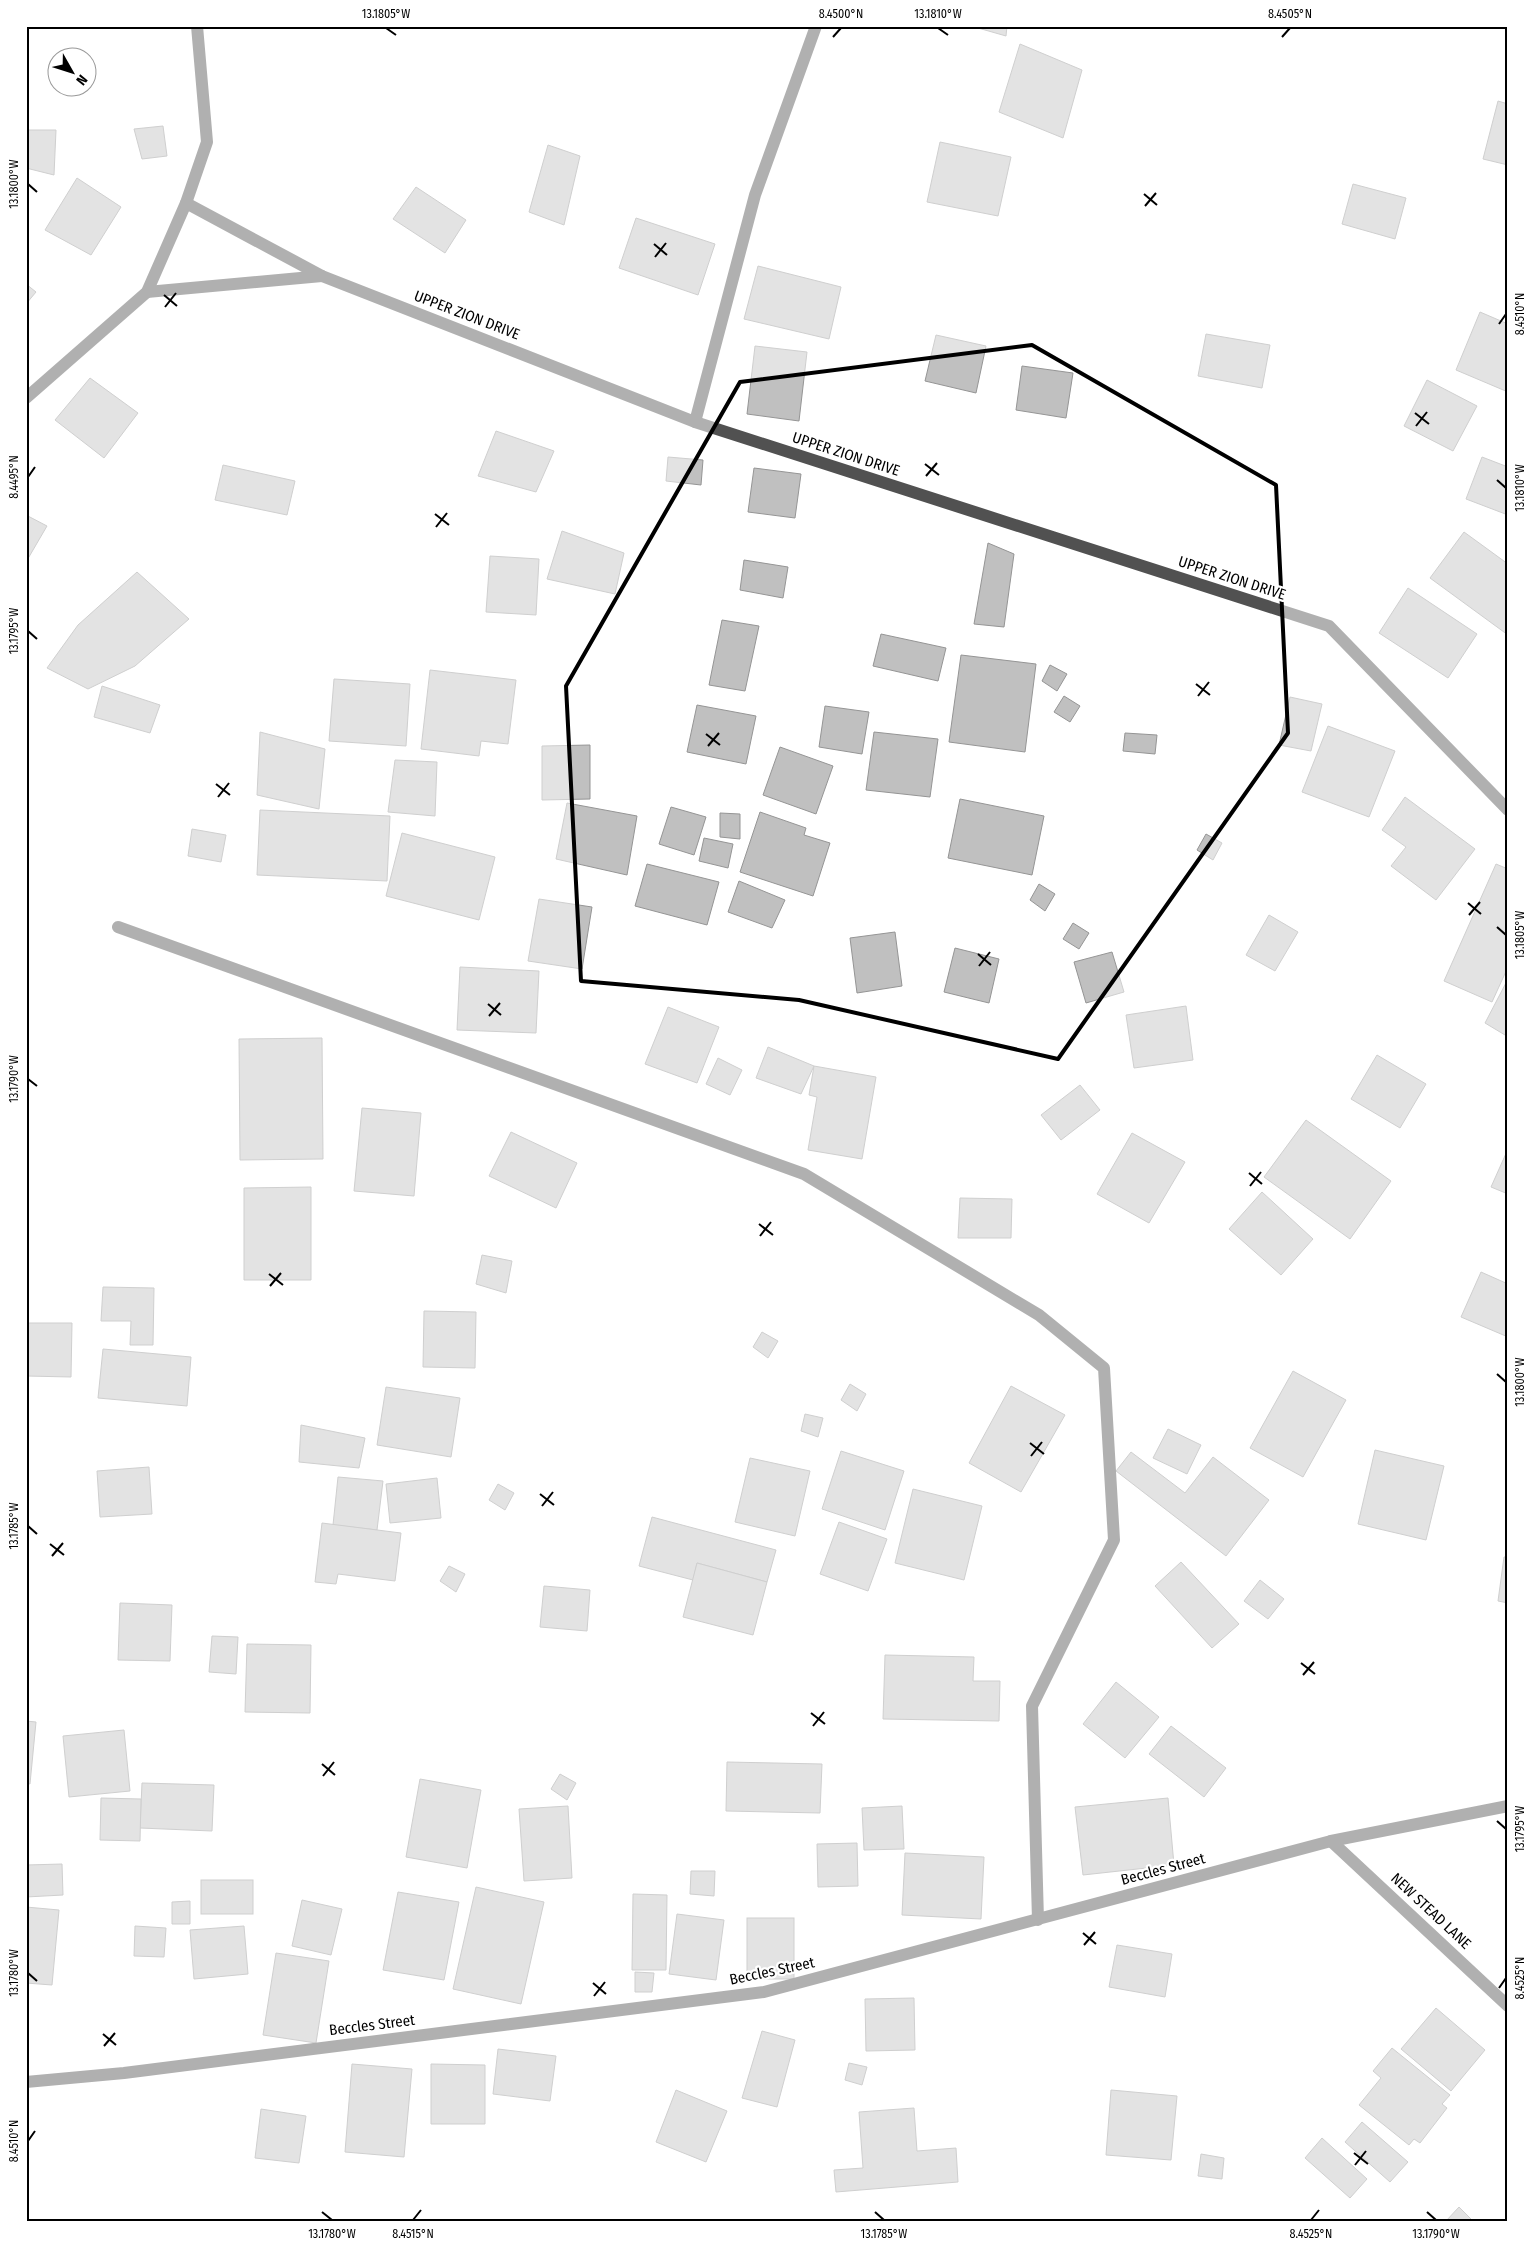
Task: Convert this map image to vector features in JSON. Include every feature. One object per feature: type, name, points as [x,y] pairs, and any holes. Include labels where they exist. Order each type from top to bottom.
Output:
[{"type":"street","points":[[26,398],[146,292],[186,204],[207,142],[196,26]]},
{"type":"street","points":[[695,422],[755,195],[816,26]]},
{"type":"street","name":"UPPER ZION DRIVE","points":[[186,204],[322,276],[695,422],[1329,626],[1508,810]]},
{"type":"street","points":[[146,292],[322,276]]},
{"type":"street","points":[[118,927],[804,1174],[1039,1315],[1104,1368],[1114,1540],[1032,1706],[1038,1920]]},
{"type":"street","name":"Beccles Street","points":[[26,2082],[124,2072],[764,1992],[1331,1841],[1508,1806]]},
{"type":"street","name":"NEW STEAD LANE","points":[[1331,1841],[1508,2006]]},
{"type":"highlighted area","points":[[1032,345],[1276,485],[1288,733],[1058,1059],[799,1000],[581,981],[566,686],[740,382]]},
{"type":"building","points":[[971,26],[1007,26],[1006,36]]},
{"type":"building","points":[[1020,44],[1082,70],[1063,138],[999,112]]},
{"type":"building","points":[[1498,101],[1508,104],[1508,165],[1483,159]]},
{"type":"building","points":[[26,123],[28,130],[56,130],[54,175],[26,168]]},
{"type":"building","points":[[163,126],[167,156],[142,159],[134,129]]},
{"type":"building","points":[[940,142],[1011,157],[998,216],[927,202]]},
{"type":"building","points":[[548,145],[580,156],[564,225],[529,212]]},
{"type":"building","points":[[77,178],[121,207],[91,255],[45,230]]},
{"type":"building","points":[[1353,184],[1406,198],[1395,239],[1342,224]]},
{"type":"building","points":[[416,187],[466,220],[445,253],[393,219]]},
{"type":"building","points":[[636,218],[715,244],[698,295],[619,268]]},
{"type":"building","points":[[758,266],[841,287],[829,339],[744,319]]},
{"type":"building","points":[[26,284],[36,292],[26,304]]},
{"type":"building","points":[[1480,312],[1508,324],[1508,392],[1456,370]]},
{"type":"building","points":[[1206,334],[1270,345],[1262,388],[1198,376]]},
{"type":"building","points":[[936,335],[986,346],[976,393],[925,381]]},
{"type":"building","points":[[755,346],[807,352],[799,421],[747,414]]},
{"type":"building","points":[[1022,366],[1073,373],[1066,418],[1016,410]]},
{"type":"building","points":[[90,378],[138,413],[104,458],[55,420]]},
{"type":"building","points":[[1427,380],[1477,406],[1453,451],[1404,426]]},
{"type":"building","points":[[496,431],[554,451],[536,492],[478,476]]},
{"type":"building","points":[[668,457],[703,460],[701,485],[666,481]]},
{"type":"building","points":[[1482,457],[1508,467],[1508,515],[1466,499]]},
{"type":"building","points":[[223,465],[295,481],[287,515],[215,500]]},
{"type":"building","points":[[754,468],[801,474],[795,518],[748,512]]},
{"type":"building","points":[[26,515],[47,526],[26,562]]},
{"type":"building","points":[[562,531],[624,553],[615,594],[547,579]]},
{"type":"building","points":[[1464,532],[1508,564],[1508,635],[1430,578]]},
{"type":"building","points":[[988,543],[1014,554],[1004,627],[974,624]]},
{"type":"building","points":[[490,556],[539,559],[536,615],[486,612]]},
{"type":"building","points":[[744,560],[788,567],[783,598],[740,590]]},
{"type":"building","points":[[137,572],[189,619],[135,666],[88,689],[47,668],[78,625]]},
{"type":"building","points":[[1408,588],[1477,634],[1448,678],[1379,633]]},
{"type":"building","points":[[722,620],[759,626],[745,691],[709,685]]},
{"type":"building","points":[[881,634],[946,648],[938,681],[873,666]]},
{"type":"building","points":[[961,655],[1036,664],[1025,752],[949,742]]},
{"type":"building","points":[[1050,665],[1067,674],[1057,691],[1042,681]]},
{"type":"building","points":[[430,670],[516,680],[508,744],[481,741],[479,756],[421,749]]},
{"type":"building","points":[[334,679],[410,684],[406,746],[329,741]]},
{"type":"building","points":[[102,686],[160,705],[150,733],[94,717]]},
{"type":"building","points":[[1064,696],[1080,706],[1070,722],[1054,712]]},
{"type":"building","points":[[1290,697],[1322,704],[1311,751],[1279,745]]},
{"type":"building","points":[[697,705],[756,716],[746,764],[687,752]]},
{"type":"building","points":[[825,706],[869,712],[862,754],[819,747]]},
{"type":"building","points":[[1328,726],[1395,751],[1369,817],[1302,792]]},
{"type":"building","points":[[260,732],[325,749],[319,809],[257,795]]},
{"type":"building","points":[[874,732],[938,739],[930,797],[866,790]]},
{"type":"building","points":[[1125,733],[1157,735],[1155,754],[1123,751]]},
{"type":"building","points":[[590,745],[590,799],[542,800],[542,746]]},
{"type":"building","points":[[780,747],[833,766],[816,814],[763,795]]},
{"type":"building","points":[[395,760],[437,762],[435,816],[388,812]]},
{"type":"building","points":[[1405,797],[1475,849],[1436,900],[1391,866],[1406,847],[1382,830]]},
{"type":"building","points":[[960,799],[1044,816],[1032,875],[948,858]]},
{"type":"building","points":[[567,803],[637,816],[627,875],[556,859]]},
{"type":"building","points":[[671,807],[706,817],[694,855],[659,844]]},
{"type":"building","points":[[260,810],[390,816],[387,881],[257,875]]},
{"type":"building","points":[[760,812],[806,828],[804,835],[830,843],[813,896],[740,872]]},
{"type":"building","points":[[720,813],[740,814],[740,839],[720,837]]},
{"type":"building","points":[[192,829],[226,835],[221,862],[188,856]]},
{"type":"building","points":[[402,833],[495,857],[479,920],[386,896]]},
{"type":"building","points":[[1206,834],[1222,843],[1213,860],[1197,850]]},
{"type":"building","points":[[704,838],[733,844],[728,868],[699,861]]},
{"type":"building","points":[[647,864],[719,882],[707,925],[635,906]]},
{"type":"building","points":[[1496,864],[1508,869],[1508,967],[1492,1002],[1444,981]]},
{"type":"building","points":[[739,881],[785,900],[772,928],[728,912]]},
{"type":"building","points":[[1039,884],[1055,894],[1045,911],[1030,900]]},
{"type":"building","points":[[539,899],[592,907],[582,969],[528,961]]},
{"type":"building","points":[[1269,915],[1298,932],[1275,971],[1246,955]]},
{"type":"building","points":[[1073,923],[1089,933],[1079,949],[1063,939]]},
{"type":"building","points":[[895,932],[902,986],[857,993],[850,938]]},
{"type":"building","points":[[955,948],[999,959],[989,1003],[944,992]]},
{"type":"building","points":[[1112,952],[1124,992],[1086,1003],[1074,962]]},
{"type":"building","points":[[460,967],[539,971],[536,1033],[457,1030]]},
{"type":"building","points":[[1508,979],[1508,1030],[1505,1035],[1485,1023]]},
{"type":"building","points":[[1186,1006],[1193,1060],[1134,1068],[1126,1015]]},
{"type":"building","points":[[668,1007],[719,1027],[697,1083],[645,1064]]},
{"type":"building","points":[[322,1038],[323,1159],[240,1160],[239,1039]]},
{"type":"building","points":[[768,1047],[814,1066],[801,1094],[756,1078]]},
{"type":"building","points":[[1377,1055],[1426,1084],[1400,1128],[1351,1099]]},
{"type":"building","points":[[718,1058],[742,1070],[730,1095],[706,1084]]},
{"type":"building","points":[[814,1066],[876,1077],[862,1159],[808,1150],[817,1097],[809,1095]]},
{"type":"building","points":[[1080,1085],[1100,1110],[1061,1140],[1041,1115]]},
{"type":"building","points":[[362,1108],[421,1113],[414,1196],[354,1191]]},
{"type":"building","points":[[1306,1120],[1391,1181],[1350,1239],[1264,1177]]},
{"type":"building","points":[[511,1132],[577,1163],[556,1208],[489,1176]]},
{"type":"building","points":[[1132,1133],[1185,1162],[1149,1223],[1097,1194]]},
{"type":"building","points":[[1508,1149],[1508,1194],[1491,1187]]},
{"type":"building","points":[[311,1187],[311,1280],[244,1280],[244,1188]]},
{"type":"building","points":[[1262,1192],[1313,1239],[1281,1275],[1229,1229]]},
{"type":"building","points":[[960,1198],[1012,1199],[1011,1238],[958,1238]]},
{"type":"building","points":[[482,1255],[512,1261],[506,1293],[476,1284]]},
{"type":"building","points":[[1481,1272],[1508,1284],[1508,1337],[1461,1317]]},
{"type":"building","points":[[103,1287],[154,1288],[153,1345],[130,1345],[131,1321],[101,1321]]},
{"type":"building","points":[[424,1311],[476,1312],[475,1368],[423,1367]]},
{"type":"building","points":[[26,1323],[72,1323],[71,1377],[26,1376]]},
{"type":"building","points":[[762,1332],[778,1341],[768,1358],[753,1347]]},
{"type":"building","points":[[103,1349],[191,1357],[187,1406],[98,1398]]},
{"type":"building","points":[[1293,1371],[1346,1400],[1303,1477],[1250,1448]]},
{"type":"building","points":[[850,1384],[866,1394],[857,1411],[841,1400]]},
{"type":"building","points":[[1011,1386],[1065,1415],[1021,1492],[969,1463]]},
{"type":"building","points":[[386,1387],[460,1398],[451,1457],[377,1445]]},
{"type":"building","points":[[805,1414],[823,1418],[818,1437],[801,1431]]},
{"type":"building","points":[[301,1425],[365,1438],[359,1468],[299,1462]]},
{"type":"building","points":[[1168,1429],[1201,1445],[1187,1474],[1153,1458]]},
{"type":"building","points":[[1375,1450],[1444,1466],[1426,1540],[1358,1524]]},
{"type":"building","points":[[841,1451],[904,1471],[885,1530],[822,1509]]},
{"type":"building","points":[[1131,1452],[1185,1493],[1213,1457],[1269,1500],[1226,1556],[1116,1471]]},
{"type":"building","points":[[750,1458],[810,1471],[795,1536],[735,1522]]},
{"type":"building","points":[[149,1467],[152,1514],[100,1517],[97,1471]]},
{"type":"building","points":[[338,1477],[383,1481],[377,1530],[333,1525]]},
{"type":"building","points":[[437,1478],[441,1518],[390,1523],[386,1484]]},
{"type":"building","points":[[498,1484],[514,1493],[505,1510],[489,1500]]},
{"type":"building","points":[[913,1489],[982,1506],[964,1580],[895,1563]]},
{"type":"building","points":[[652,1517],[776,1550],[767,1582],[697,1563],[693,1580],[639,1566]]},
{"type":"building","points":[[839,1522],[887,1539],[868,1591],[820,1574]]},
{"type":"building","points":[[322,1523],[401,1533],[395,1581],[338,1574],[336,1584],[315,1582]]},
{"type":"building","points":[[1504,1557],[1508,1557],[1508,1603],[1498,1601]]},
{"type":"building","points":[[1181,1562],[1239,1624],[1212,1648],[1155,1586]]},
{"type":"building","points":[[697,1563],[767,1582],[753,1635],[683,1617]]},
{"type":"building","points":[[449,1566],[465,1574],[456,1592],[440,1581]]},
{"type":"building","points":[[1260,1580],[1284,1599],[1268,1619],[1244,1601]]},
{"type":"building","points":[[544,1586],[590,1590],[587,1631],[540,1627]]},
{"type":"building","points":[[120,1603],[172,1605],[170,1661],[118,1660]]},
{"type":"building","points":[[212,1636],[238,1637],[236,1674],[209,1672]]},
{"type":"building","points":[[247,1644],[311,1645],[310,1713],[245,1712]]},
{"type":"building","points":[[885,1655],[974,1657],[973,1681],[1000,1681],[999,1721],[883,1719]]},
{"type":"building","points":[[1116,1682],[1159,1717],[1125,1758],[1083,1724]]},
{"type":"building","points":[[26,1721],[36,1722],[30,1784],[26,1783]]},
{"type":"building","points":[[1171,1726],[1226,1768],[1204,1797],[1149,1754]]},
{"type":"building","points":[[124,1730],[130,1791],[69,1797],[63,1736]]},
{"type":"building","points":[[727,1762],[822,1764],[820,1813],[726,1811]]},
{"type":"building","points":[[560,1774],[576,1783],[567,1800],[551,1789]]},
{"type":"building","points":[[420,1779],[481,1790],[467,1868],[406,1857]]},
{"type":"building","points":[[142,1783],[214,1785],[212,1831],[140,1828]]},
{"type":"building","points":[[101,1798],[141,1799],[140,1841],[100,1840]]},
{"type":"building","points":[[1168,1798],[1174,1865],[1083,1875],[1075,1807]]},
{"type":"building","points":[[568,1806],[572,1878],[524,1881],[519,1809]]},
{"type":"building","points":[[902,1806],[904,1849],[864,1850],[862,1808]]},
{"type":"building","points":[[857,1843],[858,1886],[818,1887],[817,1844]]},
{"type":"building","points":[[905,1853],[984,1857],[981,1919],[902,1915]]},
{"type":"building","points":[[62,1864],[63,1895],[26,1897],[26,1865]]},
{"type":"building","points":[[691,1871],[715,1871],[714,1896],[690,1894]]},
{"type":"building","points":[[201,1880],[253,1880],[253,1914],[201,1914]]},
{"type":"building","points":[[476,1887],[544,1902],[521,2004],[453,1989]]},
{"type":"building","points":[[398,1892],[459,1902],[444,1980],[383,1970]]},
{"type":"building","points":[[633,1894],[667,1895],[666,1970],[632,1970]]},
{"type":"building","points":[[302,1900],[342,1909],[331,1955],[292,1946]]},
{"type":"building","points":[[190,1901],[190,1924],[172,1924],[172,1902]]},
{"type":"building","points":[[26,1907],[59,1910],[52,1985],[26,1983]]},
{"type":"building","points":[[677,1914],[724,1920],[716,1980],[669,1974]]},
{"type":"building","points":[[747,1918],[794,1918],[794,1979],[747,1979]]},
{"type":"building","points":[[135,1926],[166,1928],[164,1957],[134,1956]]},
{"type":"building","points":[[244,1926],[248,1974],[194,1979],[190,1930]]},
{"type":"building","points":[[1117,1945],[1172,1954],[1165,1997],[1109,1987]]},
{"type":"building","points":[[276,1953],[329,1961],[316,2043],[263,2035]]},
{"type":"building","points":[[635,1972],[654,1973],[652,1992],[635,1992]]},
{"type":"building","points":[[914,1998],[915,2050],[866,2051],[865,1999]]},
{"type":"building","points":[[1436,2008],[1485,2050],[1451,2091],[1401,2049]]},
{"type":"building","points":[[762,2031],[795,2040],[777,2107],[742,2098]]},
{"type":"building","points":[[1392,2048],[1450,2095],[1442,2104],[1447,2108],[1420,2143],[1414,2139],[1409,2145],[1359,2105],[1381,2078],[1373,2071]]},
{"type":"building","points":[[498,2049],[556,2056],[550,2101],[493,2094]]},
{"type":"building","points":[[849,2063],[867,2067],[862,2085],[845,2080]]},
{"type":"building","points":[[352,2064],[412,2069],[404,2157],[345,2152]]},
{"type":"building","points":[[431,2064],[485,2065],[485,2124],[431,2124]]},
{"type":"building","points":[[676,2090],[727,2111],[706,2162],[656,2142]]},
{"type":"building","points":[[1111,2090],[1177,2096],[1171,2160],[1106,2155]]},
{"type":"building","points":[[914,2108],[917,2151],[956,2148],[958,2182],[836,2192],[834,2170],[863,2168],[859,2112]]},
{"type":"building","points":[[261,2109],[306,2116],[299,2163],[255,2158]]},
{"type":"building","points":[[1362,2122],[1408,2162],[1390,2182],[1345,2142]]},
{"type":"building","points":[[1322,2138],[1367,2179],[1350,2198],[1305,2158]]},
{"type":"building","points":[[1201,2154],[1224,2158],[1222,2179],[1198,2176]]},
{"type":"building","points":[[1459,2207],[1473,2221],[1446,2221]]}]
